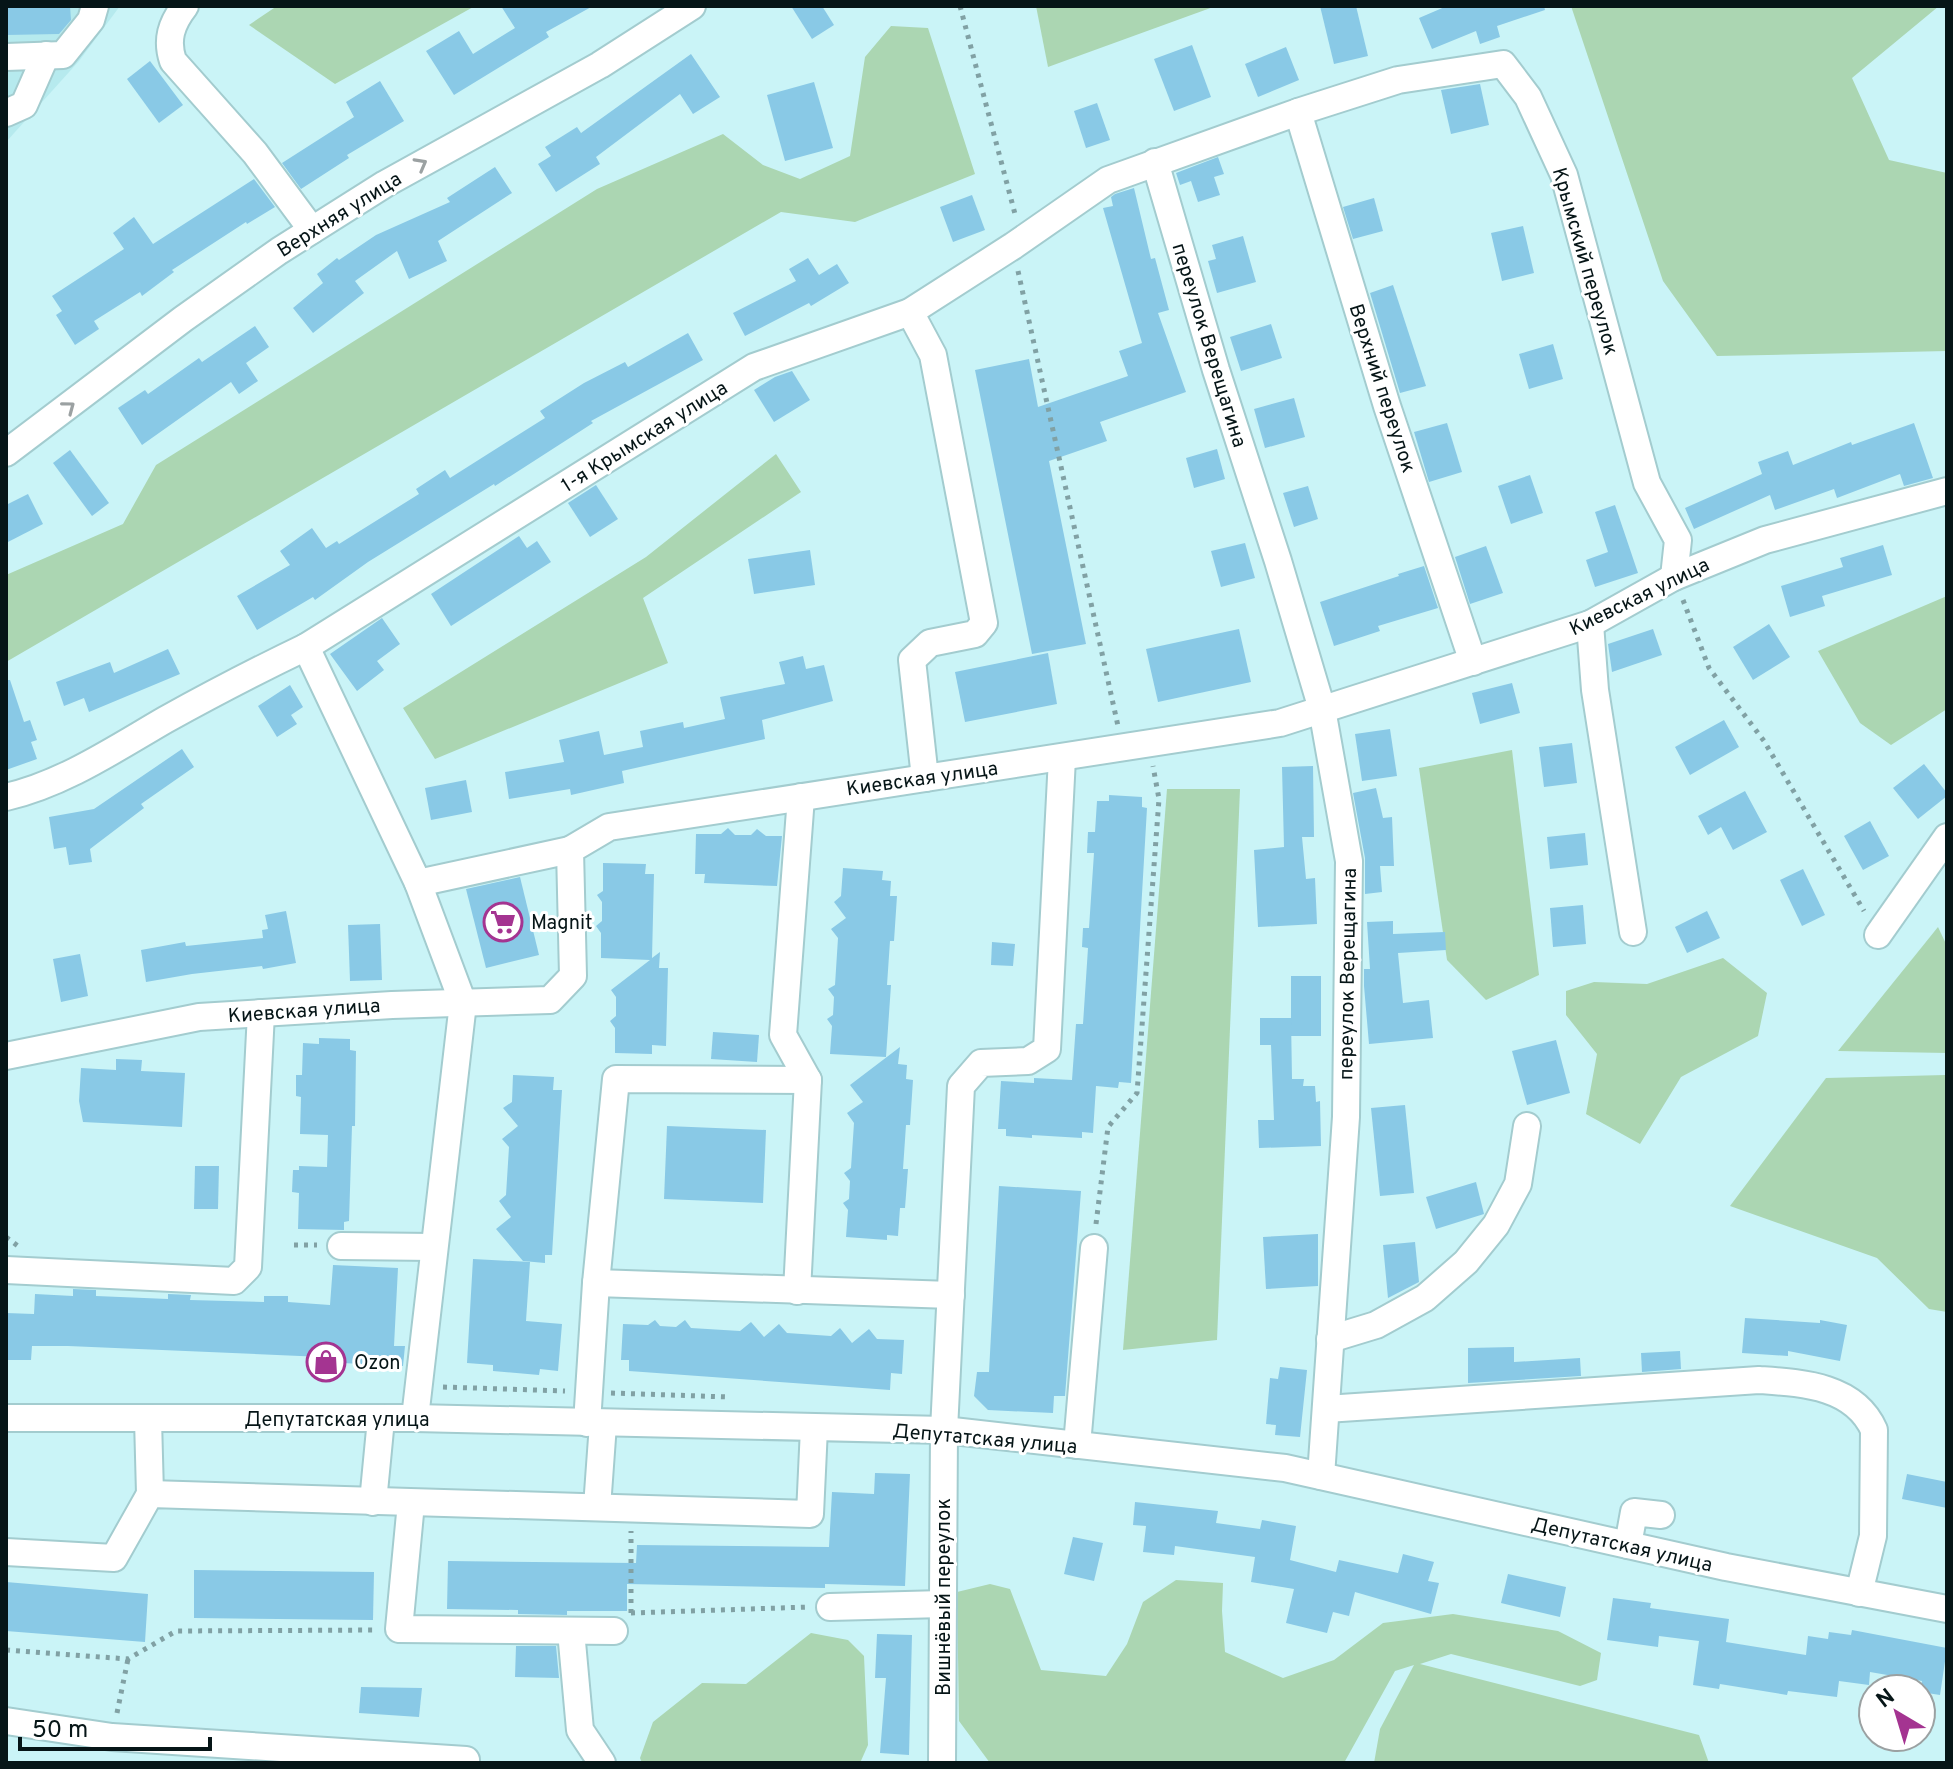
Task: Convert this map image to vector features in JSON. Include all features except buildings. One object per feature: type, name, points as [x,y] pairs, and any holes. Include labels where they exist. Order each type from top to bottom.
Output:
[{"type":"street","points":[[6,57],[63,55],[91,20],[95,6]]},
{"type":"street","points":[[185,6],[170,33],[169,47],[173,61],[255,153],[312,230]]},
{"type":"street","name":"Верхняя улица","points":[[6,453],[183,319],[312,230],[385,184],[600,65],[664,13],[692,6]]},
{"type":"street","points":[[6,113],[24,105],[46,55]]},
{"type":"street","name":"Крымский переулок","points":[[1298,112],[1398,80],[1503,64],[1528,97],[1564,175],[1647,483],[1678,540],[1674,577]]},
{"type":"street","name":"1-я Крымская улица","points":[[6,797],[22,794],[93,763],[234,681],[306,647],[754,367],[910,312],[1018,243],[1108,180],[1298,112]]},
{"type":"street","name":"Верхний переулок","points":[[1298,112],[1387,406],[1473,662]]},
{"type":"street","name":"переулок Верещагина","points":[[1155,162],[1322,709],[1349,861],[1346,1117],[1321,1476]]},
{"type":"street","points":[[910,312],[933,355],[984,623],[975,634],[930,643],[912,660],[925,778]]},
{"type":"street","name":"Киевская улица","points":[[6,1056],[199,1017],[550,1000],[573,976],[570,850],[609,827],[1280,723],[1590,624],[1674,577],[1765,540],[1947,491]]},
{"type":"street","points":[[1590,624],[1595,690],[1633,932]]},
{"type":"street","points":[[306,647],[418,883],[463,1003],[415,1418]]},
{"type":"street","name":"Вишнёвый переулок","points":[[942,1763],[944,1430],[961,1086],[981,1063],[1028,1061],[1047,1049],[1062,758]]},
{"type":"street","points":[[797,1291],[808,1080],[783,1035],[801,797]]},
{"type":"street","points":[[1878,935],[1947,837]]},
{"type":"street","points":[[418,883],[570,850]]},
{"type":"street","points":[[6,1270],[234,1281],[248,1267],[261,1013]]},
{"type":"street","points":[[597,1507],[595,1424],[589,1392],[616,1079],[808,1080]]},
{"type":"street","points":[[1330,1339],[1376,1325],[1425,1298],[1466,1262],[1496,1225],[1518,1184],[1527,1126]]},
{"type":"street","points":[[341,1246],[434,1247]]},
{"type":"street","points":[[1077,1445],[1094,1248]]},
{"type":"street","points":[[596,1283],[951,1295]]},
{"type":"street","points":[[1326,1409],[1759,1380],[1810,1383],[1853,1403],[1868,1417],[1874,1430],[1873,1536],[1859,1593]]},
{"type":"street","name":"Депутатская улица","points":[[6,1418],[415,1418],[944,1430],[1285,1468],[1628,1545],[1947,1609]]},
{"type":"street","points":[[6,1552],[114,1558],[150,1494],[148,1419]]},
{"type":"street","points":[[373,1502],[381,1419]]},
{"type":"street","points":[[150,1494],[810,1514],[814,1428]]},
{"type":"street","points":[[411,1503],[399,1629],[571,1631],[623,1622]]},
{"type":"street","points":[[1628,1545],[1634,1512],[1661,1515]]},
{"type":"street","points":[[830,1607],[943,1604]]},
{"type":"street","points":[[571,1631],[580,1730],[602,1763]]},
{"type":"street","points":[[6,1721],[112,1737],[466,1760]]},
{"type":"path","points":[[960,6],[1136,746],[1159,799],[1137,1093],[1108,1127],[1094,1248]]},
{"type":"path","points":[[1674,577],[1709,668],[1764,741],[1878,935]]},
{"type":"path","points":[[418,1386],[744,1397]]},
{"type":"path","points":[[631,1509],[623,1622],[830,1607]]},
{"type":"path","points":[[6,1650],[128,1659],[176,1631],[399,1629]]},
{"type":"path","points":[[112,1737],[128,1659]]},
{"type":"shaded area","points":[[6,6],[120,6],[79,61],[6,142]]},
{"type":"green space","points":[[277,6],[475,6],[335,84],[249,25]]},
{"type":"green space","points":[[1036,6],[1216,6],[1048,67]]},
{"type":"green space","points":[[1571,6],[1939,6],[1852,78],[1889,160],[1947,173],[1947,351],[1717,356],[1663,281]]},
{"type":"green space","points":[[891,26],[928,28],[975,174],[855,222],[781,212],[6,662],[6,575],[123,524],[156,465],[597,189],[723,134],[763,165],[800,179],[850,156],[865,57]]},
{"type":"green space","points":[[776,454],[801,492],[643,598],[668,663],[435,759],[403,708],[646,557]]},
{"type":"green space","points":[[1947,596],[1947,709],[1891,745],[1860,723],[1818,651]]},
{"type":"green space","points":[[1512,750],[1539,975],[1486,1000],[1447,960],[1419,768]]},
{"type":"green space","points":[[1167,789],[1240,789],[1217,1340],[1123,1350]]},
{"type":"green space","points":[[1938,927],[1947,946],[1947,1053],[1838,1051]]},
{"type":"green space","points":[[1723,958],[1767,993],[1758,1036],[1681,1077],[1640,1144],[1586,1114],[1597,1054],[1566,1015],[1566,991],[1594,982],[1647,984]]},
{"type":"green space","points":[[1945,1075],[1947,1312],[1929,1309],[1877,1258],[1730,1206],[1826,1078]]},
{"type":"green space","points":[[1176,1580],[1223,1583],[1225,1652],[1283,1678],[1334,1660],[1383,1623],[1453,1614],[1558,1631],[1601,1653],[1597,1680],[1580,1686],[1451,1654],[1420,1664],[1699,1735],[1709,1763],[1374,1763],[1380,1729],[1414,1665],[1395,1671],[1344,1763],[990,1763],[959,1721],[957,1592],[990,1584],[1010,1589],[1041,1670],[1106,1676],[1127,1644],[1143,1602]]},
{"type":"green space","points":[[811,1633],[848,1640],[864,1656],[868,1745],[860,1763],[642,1763],[640,1758],[653,1722],[702,1683],[746,1684]]},
{"type":"place","name":"Magnit","points":[[503,922]]},
{"type":"place","name":"Ozon","points":[[326,1362]]}]
